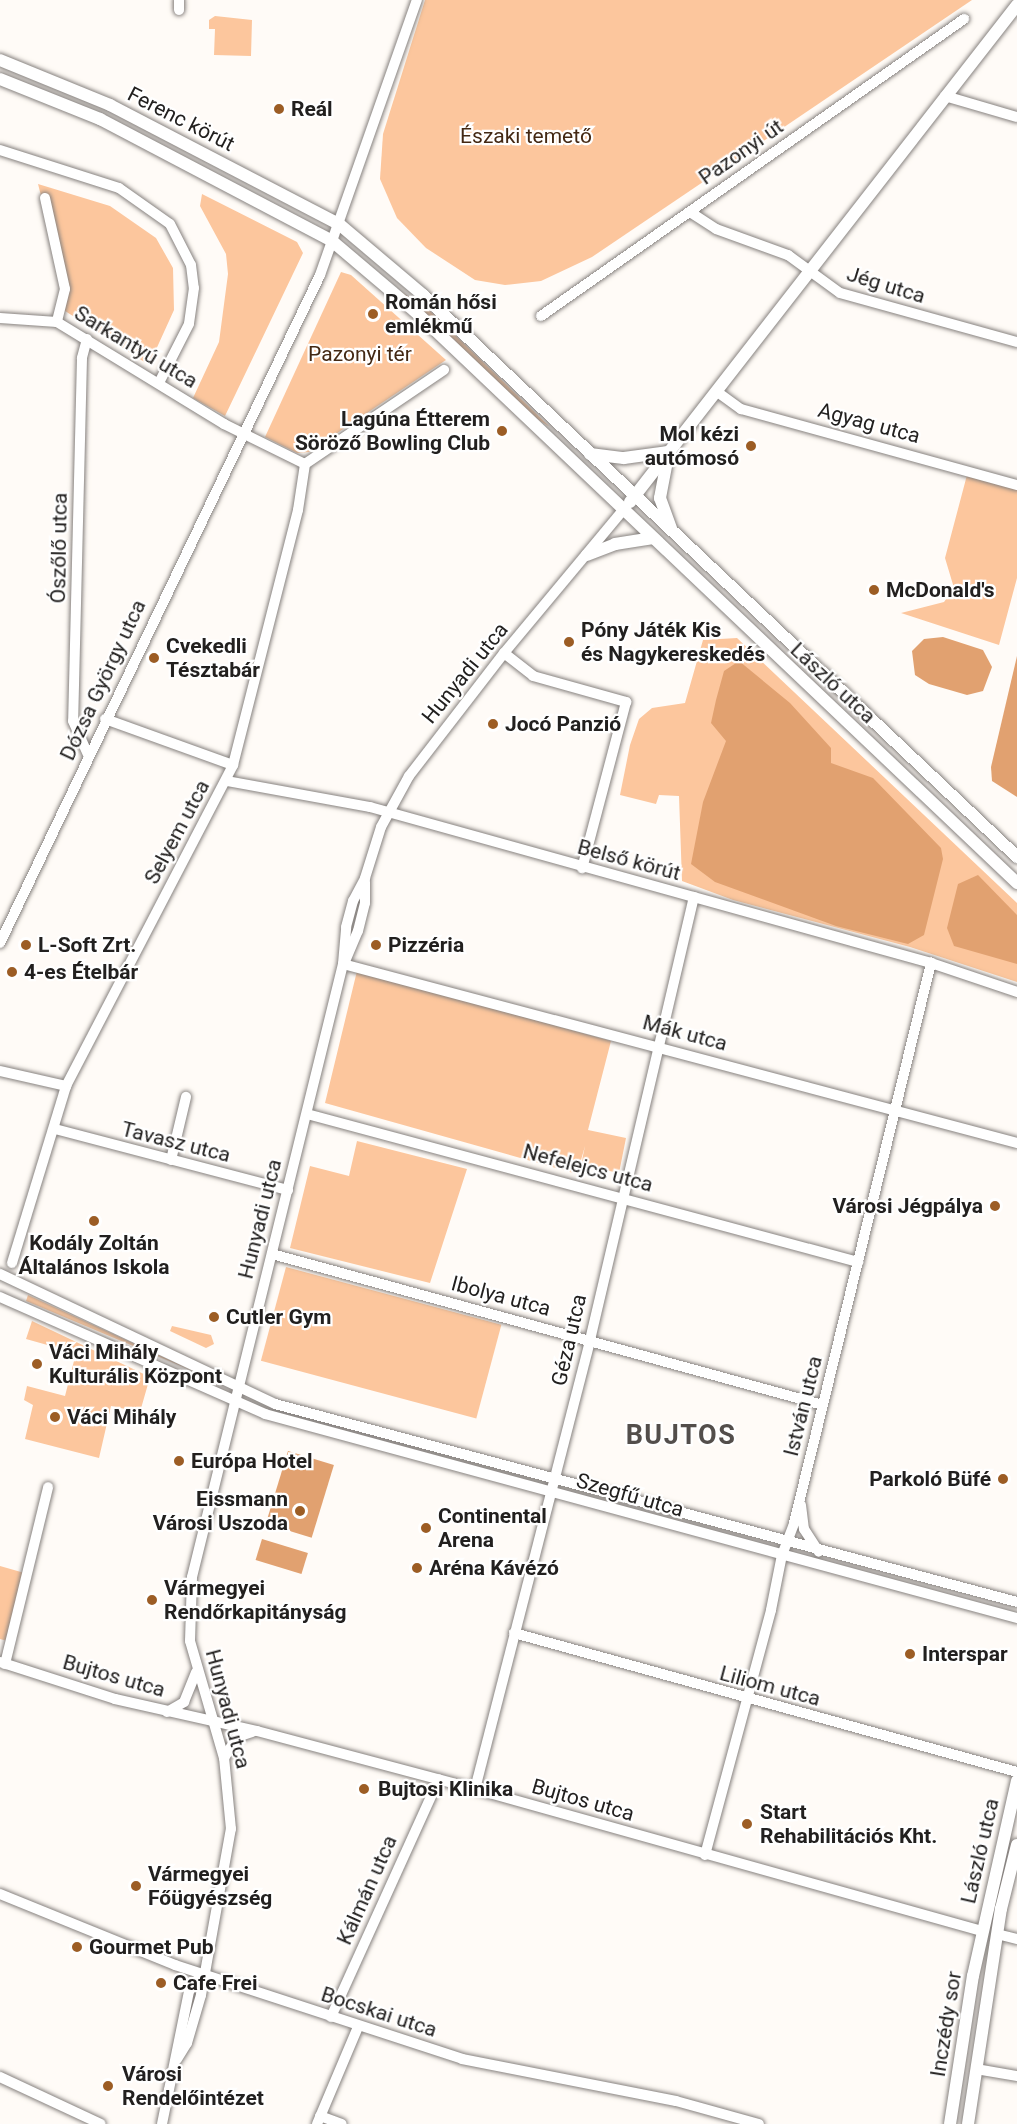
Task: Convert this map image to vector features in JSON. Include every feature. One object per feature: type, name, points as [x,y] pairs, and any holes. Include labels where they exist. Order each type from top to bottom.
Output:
[{"type":"main road","points":[[332,241],[417,313],[623,510],[1017,5]]},
{"type":"main road","name":"Ferenc körút","points":[[0,60],[110,105],[339,224]]},
{"type":"main road","name":"Ferenc körút","points":[[0,79],[100,119],[332,241]]},
{"type":"main road","points":[[339,224],[423,295],[634,496]]},
{"type":"main road","points":[[590,454],[624,458],[669,451]]},
{"type":"main road","points":[[669,451],[660,498],[674,535]]},
{"type":"main road","name":"László utca","points":[[634,496],[807,656],[1013,853]]},
{"type":"main road","name":"László utca","points":[[623,510],[1017,883]]},
{"type":"main road","points":[[588,555],[615,544],[652,538]]},
{"type":"main road","name":"László utca","points":[[982,1931],[1017,1781]]},
{"type":"main road","name":"László utca","points":[[997,1934],[1017,1845]]},
{"type":"main road","name":"Inczédy sor","points":[[950,2124],[982,1931]]},
{"type":"main road","name":"Inczédy sor","points":[[968,2124],[997,1934]]},
{"type":"street","points":[[417,0],[339,224],[243,434],[304,464],[444,370]]},
{"type":"street","name":"Pazonyi út","points":[[541,316],[964,20]]},
{"type":"street","points":[[945,96],[1017,117]]},
{"type":"street","points":[[0,150],[119,188],[170,224],[192,266],[194,288],[189,324],[159,383]]},
{"type":"street","points":[[45,198],[65,289],[57,322]]},
{"type":"street","name":"Jég utca","points":[[690,212],[716,229],[788,255],[826,286],[864,302],[1017,342]]},
{"type":"street","name":"Sarkantyú utca","points":[[0,318],[57,322],[243,434]]},
{"type":"street","name":"Ószőlő utca","points":[[87,339],[82,358],[73,721],[88,756]]},
{"type":"street","name":"Agyag utca","points":[[716,391],[741,409],[1017,485]]},
{"type":"street","name":"Dózsa György utca","points":[[0,943],[52,839],[105,719],[243,434]]},
{"type":"street","name":"Selyem utca","points":[[12,1263],[55,1129],[54,1120],[66,1086],[233,765],[298,510],[304,464]]},
{"type":"street","name":"Hunyadi utca","points":[[162,2124],[177,2059],[187,2043],[229,1851],[231,1805],[224,1758],[196,1672],[189,1627],[192,1577],[343,964],[346,927],[388,813],[409,776],[504,653],[588,555],[623,510]]},
{"type":"street","points":[[504,653],[532,676],[626,702],[582,868]]},
{"type":"street","points":[[105,719],[233,765]]},
{"type":"street","name":"Belső körút","points":[[226,781],[388,813],[930,963],[1017,992]]},
{"type":"street","name":"Géza utca","points":[[475,1789],[590,1340],[621,1197],[694,897]]},
{"type":"street","name":"István utca","points":[[705,1856],[771,1610],[785,1543],[800,1498],[930,963]]},
{"type":"street","name":"Mák utca","points":[[343,964],[659,1046],[1017,1143]]},
{"type":"street","points":[[0,1071],[66,1086]]},
{"type":"street","points":[[171,1160],[186,1097]]},
{"type":"street","name":"Nefelejcs utca","points":[[307,1114],[858,1262]]},
{"type":"street","name":"Tavasz utca","points":[[55,1129],[288,1190]]},
{"type":"street","name":"Ibolya utca","points":[[272,1254],[823,1405]]},
{"type":"street","name":"Szegfű utca","points":[[0,1274],[275,1404],[785,1543],[1017,1602]]},
{"type":"street","name":"Szegfű utca","points":[[0,1296],[122,1348],[235,1403],[552,1493],[1017,1618]]},
{"type":"street","points":[[2,1663],[48,1486]]},
{"type":"street","points":[[800,1498],[804,1529],[819,1551]]},
{"type":"street","name":"Liliom utca","points":[[514,1633],[746,1700],[1017,1772]]},
{"type":"street","name":"Bujtos utca","points":[[2,1663],[167,1712],[257,1731],[439,1779],[705,1856],[982,1931]]},
{"type":"street","points":[[167,1712],[187,1698],[196,1672]]},
{"type":"street","points":[[224,1758],[237,1737],[257,1731]]},
{"type":"street","name":"Kálmán utca","points":[[331,2017],[439,1779]]},
{"type":"street","name":"Bocskai utca","points":[[0,1893],[202,1974],[358,2027],[462,2059],[676,2101],[759,2124]]},
{"type":"street","points":[[997,1934],[1017,1940]]},
{"type":"street","points":[[342,2124],[318,2120],[358,2027]]},
{"type":"street","points":[[976,2069],[1017,2076]]},
{"type":"street","points":[[0,2077],[101,2124]]},
{"type":"green space","name":"Északi temető","points":[[425,0],[972,0],[592,257],[541,281],[505,285],[475,280],[426,248],[397,218],[380,179],[383,134]]},
{"type":"green space","points":[[215,16],[252,20],[251,56],[214,55],[215,29],[209,29],[209,20]]},
{"type":"green space","points":[[38,184],[110,206],[156,238],[173,268],[174,310],[149,365],[62,309],[65,289]]},
{"type":"green space","points":[[202,194],[297,242],[303,253],[225,416],[193,398],[219,342],[228,274],[226,254],[200,206]]},
{"type":"green space","name":"Pazonyi tér","points":[[341,272],[351,275],[446,360],[309,452],[297,453],[265,437]]},
{"type":"green space","points":[[400,291],[428,309],[550,427],[532,416]]},
{"type":"green space","points":[[967,475],[1017,489],[1017,578],[999,645],[901,613],[944,602],[954,588],[945,558]]},
{"type":"green space","points":[[737,638],[1017,903],[1017,982],[910,947],[733,900],[682,881],[679,796],[659,795],[656,804],[620,795],[630,745],[639,719],[652,708],[685,703],[703,640]]},
{"type":"green space","points":[[357,971],[611,1041],[588,1130],[626,1138],[619,1173],[581,1165],[585,1146],[577,1174],[325,1103]]},
{"type":"green space","points":[[357,1141],[467,1169],[430,1283],[290,1248],[310,1166],[349,1176]]},
{"type":"green space","points":[[286,1267],[501,1325],[476,1418],[261,1361]]},
{"type":"green space","points":[[28,1295],[200,1374],[26,1301]]},
{"type":"green space","points":[[32,1321],[150,1377],[140,1412],[111,1406],[99,1458],[25,1439],[33,1405],[24,1400],[27,1386],[65,1396],[76,1353],[26,1339]]},
{"type":"green space","points":[[172,1326],[211,1335],[214,1344],[206,1348],[170,1331]]},
{"type":"green space","points":[[0,1566],[28,1574],[11,1642],[0,1639]]},
{"type":"shaded area","points":[[943,637],[983,650],[992,667],[983,691],[967,695],[929,684],[915,675],[912,651],[924,639]]},
{"type":"shaded area","points":[[1017,656],[1017,797],[992,781],[991,767]]},
{"type":"shaded area","points":[[739,661],[790,703],[831,748],[831,763],[873,778],[941,848],[943,859],[924,935],[908,944],[836,926],[715,882],[691,864],[703,802],[726,741],[711,723],[716,700],[724,671]]},
{"type":"shaded area","points":[[978,875],[1017,915],[1017,964],[954,946],[947,928],[958,884]]},
{"type":"shaded area","points":[[288,1451],[334,1465],[312,1538],[266,1524]]},
{"type":"shaded area","points":[[262,1539],[308,1553],[301,1574],[256,1560]]},
{"type":"place","name":"Reál","points":[[279,109]]},
{"type":"place","name":"Román hősi emlékmű","points":[[373,314]]},
{"type":"place","name":"Lagúna Étterem Söröző Bowling Club","points":[[502,431]]},
{"type":"place","name":"Mol kézi autómosó","points":[[751,446]]},
{"type":"place","name":"McDonald's","points":[[874,590]]},
{"type":"place","name":"Póny Játék Kis és Nagykereskedés","points":[[569,642]]},
{"type":"place","name":"Cvekedli Tésztabár","points":[[154,658]]},
{"type":"place","name":"Jocó Panzió","points":[[493,724]]},
{"type":"place","name":"L-Soft Zrt.","points":[[26,945]]},
{"type":"place","name":"Pizzéria","points":[[376,945]]},
{"type":"place","name":"4-es Ételbár","points":[[12,972]]},
{"type":"place","name":"Városi Jégpálya","points":[[995,1206]]},
{"type":"place","name":"Kodály Zoltán Általános Iskola","points":[[94,1221]]},
{"type":"place","name":"Cutler Gym","points":[[214,1317]]},
{"type":"place","name":"Váci Mihály Kulturális Központ","points":[[37,1364]]},
{"type":"place","name":"Váci Mihály","points":[[55,1417]]},
{"type":"place","name":"Európa Hotel","points":[[179,1461]]},
{"type":"place","name":"Parkoló Büfé","points":[[1003,1479]]},
{"type":"place","name":"Eissmann Városi Uszoda","points":[[300,1511]]},
{"type":"place","name":"Continental Arena","points":[[426,1528]]},
{"type":"place","name":"Aréna Kávézó","points":[[417,1568]]},
{"type":"place","name":"Vármegyei Rendőrkapitányság","points":[[152,1600]]},
{"type":"place","name":"Interspar","points":[[910,1654]]},
{"type":"place","name":"Bujtosi Klinika","points":[[364,1789]]},
{"type":"place","name":"Start Rehabilitációs Kht.","points":[[747,1824]]},
{"type":"place","name":"Vármegyei Főügyészség","points":[[136,1886]]},
{"type":"place","name":"Gourmet Pub","points":[[77,1947]]},
{"type":"place","name":"Cafe Frei","points":[[161,1983]]},
{"type":"place","name":"Városi Rendelőintézet","points":[[108,2086]]},
{"type":"district","name":"BUJTOS","points":[[681,1436]]}]
